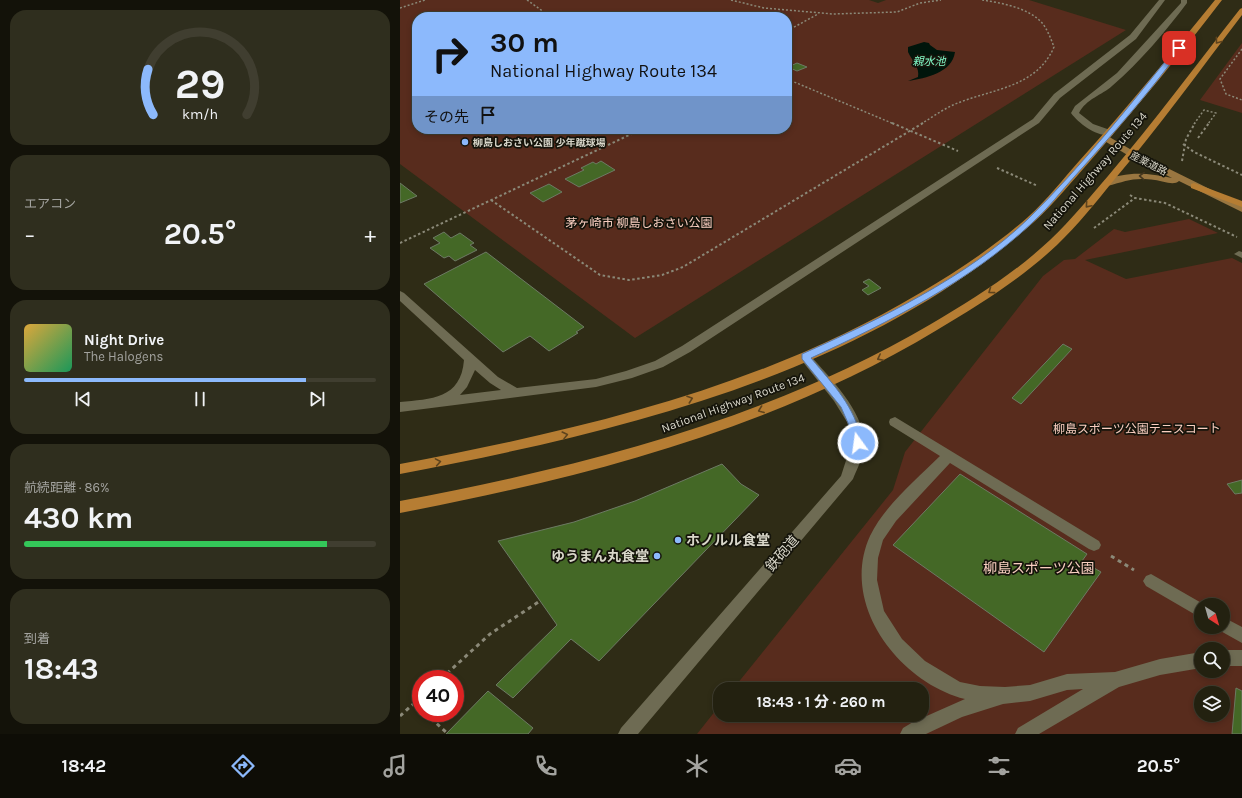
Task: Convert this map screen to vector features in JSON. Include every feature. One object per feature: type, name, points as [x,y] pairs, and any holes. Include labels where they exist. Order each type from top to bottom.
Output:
[{"type":"highway","name":"National Highway Route 134","points":[[400,469],[478,455],[616,422],[716,391],[805,357],[905,308],[952,280],[990,254],[1030,221],[1108,136],[1219,0]]},
{"type":"highway","name":"National Highway Route 134","points":[[400,507],[479,493],[625,456],[738,419],[826,383],[878,359],[936,327],[981,299],[1023,268],[1064,233],[1132,154],[1242,10]]},
{"type":"highway","points":[[1194,186],[1242,204]]},
{"type":"main road","name":"産業道路","points":[[1108,136],[1132,154],[1242,209]]},
{"type":"main road","name":"産業道路","points":[[1107,183],[1113,180],[1137,176],[1162,178],[1194,186]]},
{"type":"street","points":[[400,407],[596,384],[659,364],[686,349],[1036,121],[1057,96],[1133,38],[1162,0]]},
{"type":"street","points":[[1108,136],[1082,121],[1075,113],[1075,110],[1110,84],[1184,3],[1184,0]]},
{"type":"street","points":[[400,296],[494,380],[515,393]]},
{"type":"street","name":"鉄砲道","points":[[627,734],[846,479],[854,460],[858,443],[853,423],[845,406],[805,357]]},
{"type":"street","points":[[435,403],[457,391],[464,383],[468,375],[470,359]]},
{"type":"street","points":[[895,422],[1094,545]]},
{"type":"street","points":[[949,455],[894,513],[877,538],[869,564],[871,595],[881,622],[894,642],[913,662],[940,681],[970,692],[1006,696]]},
{"type":"street","points":[[1151,580],[1194,607]]},
{"type":"street","points":[[1230,628],[1242,636]]},
{"type":"street","points":[[1230,658],[1242,658]]},
{"type":"street","points":[[1024,734],[1116,680],[1160,667],[1194,661]]},
{"type":"street","points":[[909,734],[934,720],[971,704],[1037,691],[1067,682],[1116,680]]},
{"type":"path","points":[[400,8],[425,0]]},
{"type":"path","points":[[527,0],[544,12]]},
{"type":"path","points":[[731,0],[764,8],[819,14],[898,12],[920,3],[941,0]]},
{"type":"path","points":[[491,200],[600,274],[629,280],[662,276],[684,267],[953,105],[996,91],[1028,77],[1045,64],[1054,47],[1047,30],[1037,18],[994,1],[982,0]]},
{"type":"path","points":[[792,28],[819,14]]},
{"type":"path","points":[[1242,49],[1220,79],[1226,94],[1242,100]]},
{"type":"path","points":[[792,80],[940,143]]},
{"type":"path","points":[[1198,138],[1216,113],[1204,110],[1187,134],[1183,144],[1194,152],[1242,175]]},
{"type":"path","points":[[400,242],[631,134]]},
{"type":"path","points":[[1129,194],[1135,198],[1165,203],[1242,240]]},
{"type":"path","points":[[1089,232],[1135,198]]},
{"type":"path","points":[[1094,545],[1151,580]]},
{"type":"path","points":[[451,670],[490,634],[540,601]]},
{"type":"path","points":[[400,716],[412,706]]},
{"type":"path","points":[[435,722],[447,733]]},
{"type":"green space","name":"茅ヶ崎市 柳島しおさい公園","points":[[400,0],[869,0],[878,3],[886,0],[1029,0],[1126,30],[635,338],[400,164]]},
{"type":"green space","points":[[1242,43],[1242,113],[1200,100]]},
{"type":"green space","name":"柳島スポーツ公園","points":[[1189,219],[1218,233],[1085,260],[1126,279],[1232,258],[1242,263],[1242,734],[697,734],[713,714],[713,722],[929,722],[929,682],[739,682],[893,490],[905,452],[1043,276],[1064,260],[1075,259],[1114,229],[1125,232]]},
{"type":"water","name":"親水池","points":[[924,42],[929,43],[937,50],[955,52],[953,59],[944,70],[930,76],[908,81],[918,77],[918,70],[908,52],[908,47]]},
{"type":"building","points":[[797,63],[807,67],[797,71],[792,69],[792,65]]},
{"type":"building","points":[[601,161],[615,170],[579,187],[565,179],[584,170],[581,168],[593,162],[596,164]]},
{"type":"building","points":[[400,183],[417,196],[400,203]]},
{"type":"building","points":[[549,184],[562,192],[543,202],[530,193]]},
{"type":"building","points":[[444,232],[451,238],[460,233],[474,243],[470,245],[477,250],[455,261],[449,256],[444,258],[430,248],[440,243],[433,238]]},
{"type":"building","points":[[486,252],[584,327],[576,332],[578,333],[549,351],[530,336],[503,352],[424,284]]},
{"type":"building","points":[[869,279],[881,288],[868,295],[862,290],[869,286],[863,282]]},
{"type":"building","points":[[1063,344],[1072,349],[1021,404],[1012,398]]},
{"type":"building","points":[[722,464],[741,484],[759,495],[599,661],[571,639],[513,698],[496,685],[557,625],[498,541],[574,522],[635,501]]},
{"type":"building","points":[[960,474],[1087,554],[1082,561],[1101,572],[1044,652],[893,545]]},
{"type":"building","points":[[1242,480],[1242,493],[1235,494],[1227,484]]},
{"type":"building","points":[[1236,688],[1242,691],[1242,734],[1232,734]]},
{"type":"building","points":[[488,691],[533,728],[528,734],[446,734],[458,722],[464,722],[464,716]]},
{"type":"place","name":"柳島しおさい公園 少年蹴球場","points":[[465,142]]},
{"type":"place","name":"ホノルル食堂","points":[[678,540]]},
{"type":"place","name":"ゆうまん丸食堂","points":[[657,556]]},
{"type":"route","points":[[858,443],[853,423],[845,406],[805,357],[905,308],[952,280],[990,254],[1030,221],[1106,138],[1179,48]]},
{"type":"park label","name":"柳島スポーツ公園テニスコート","points":[[1137,429]]}]
